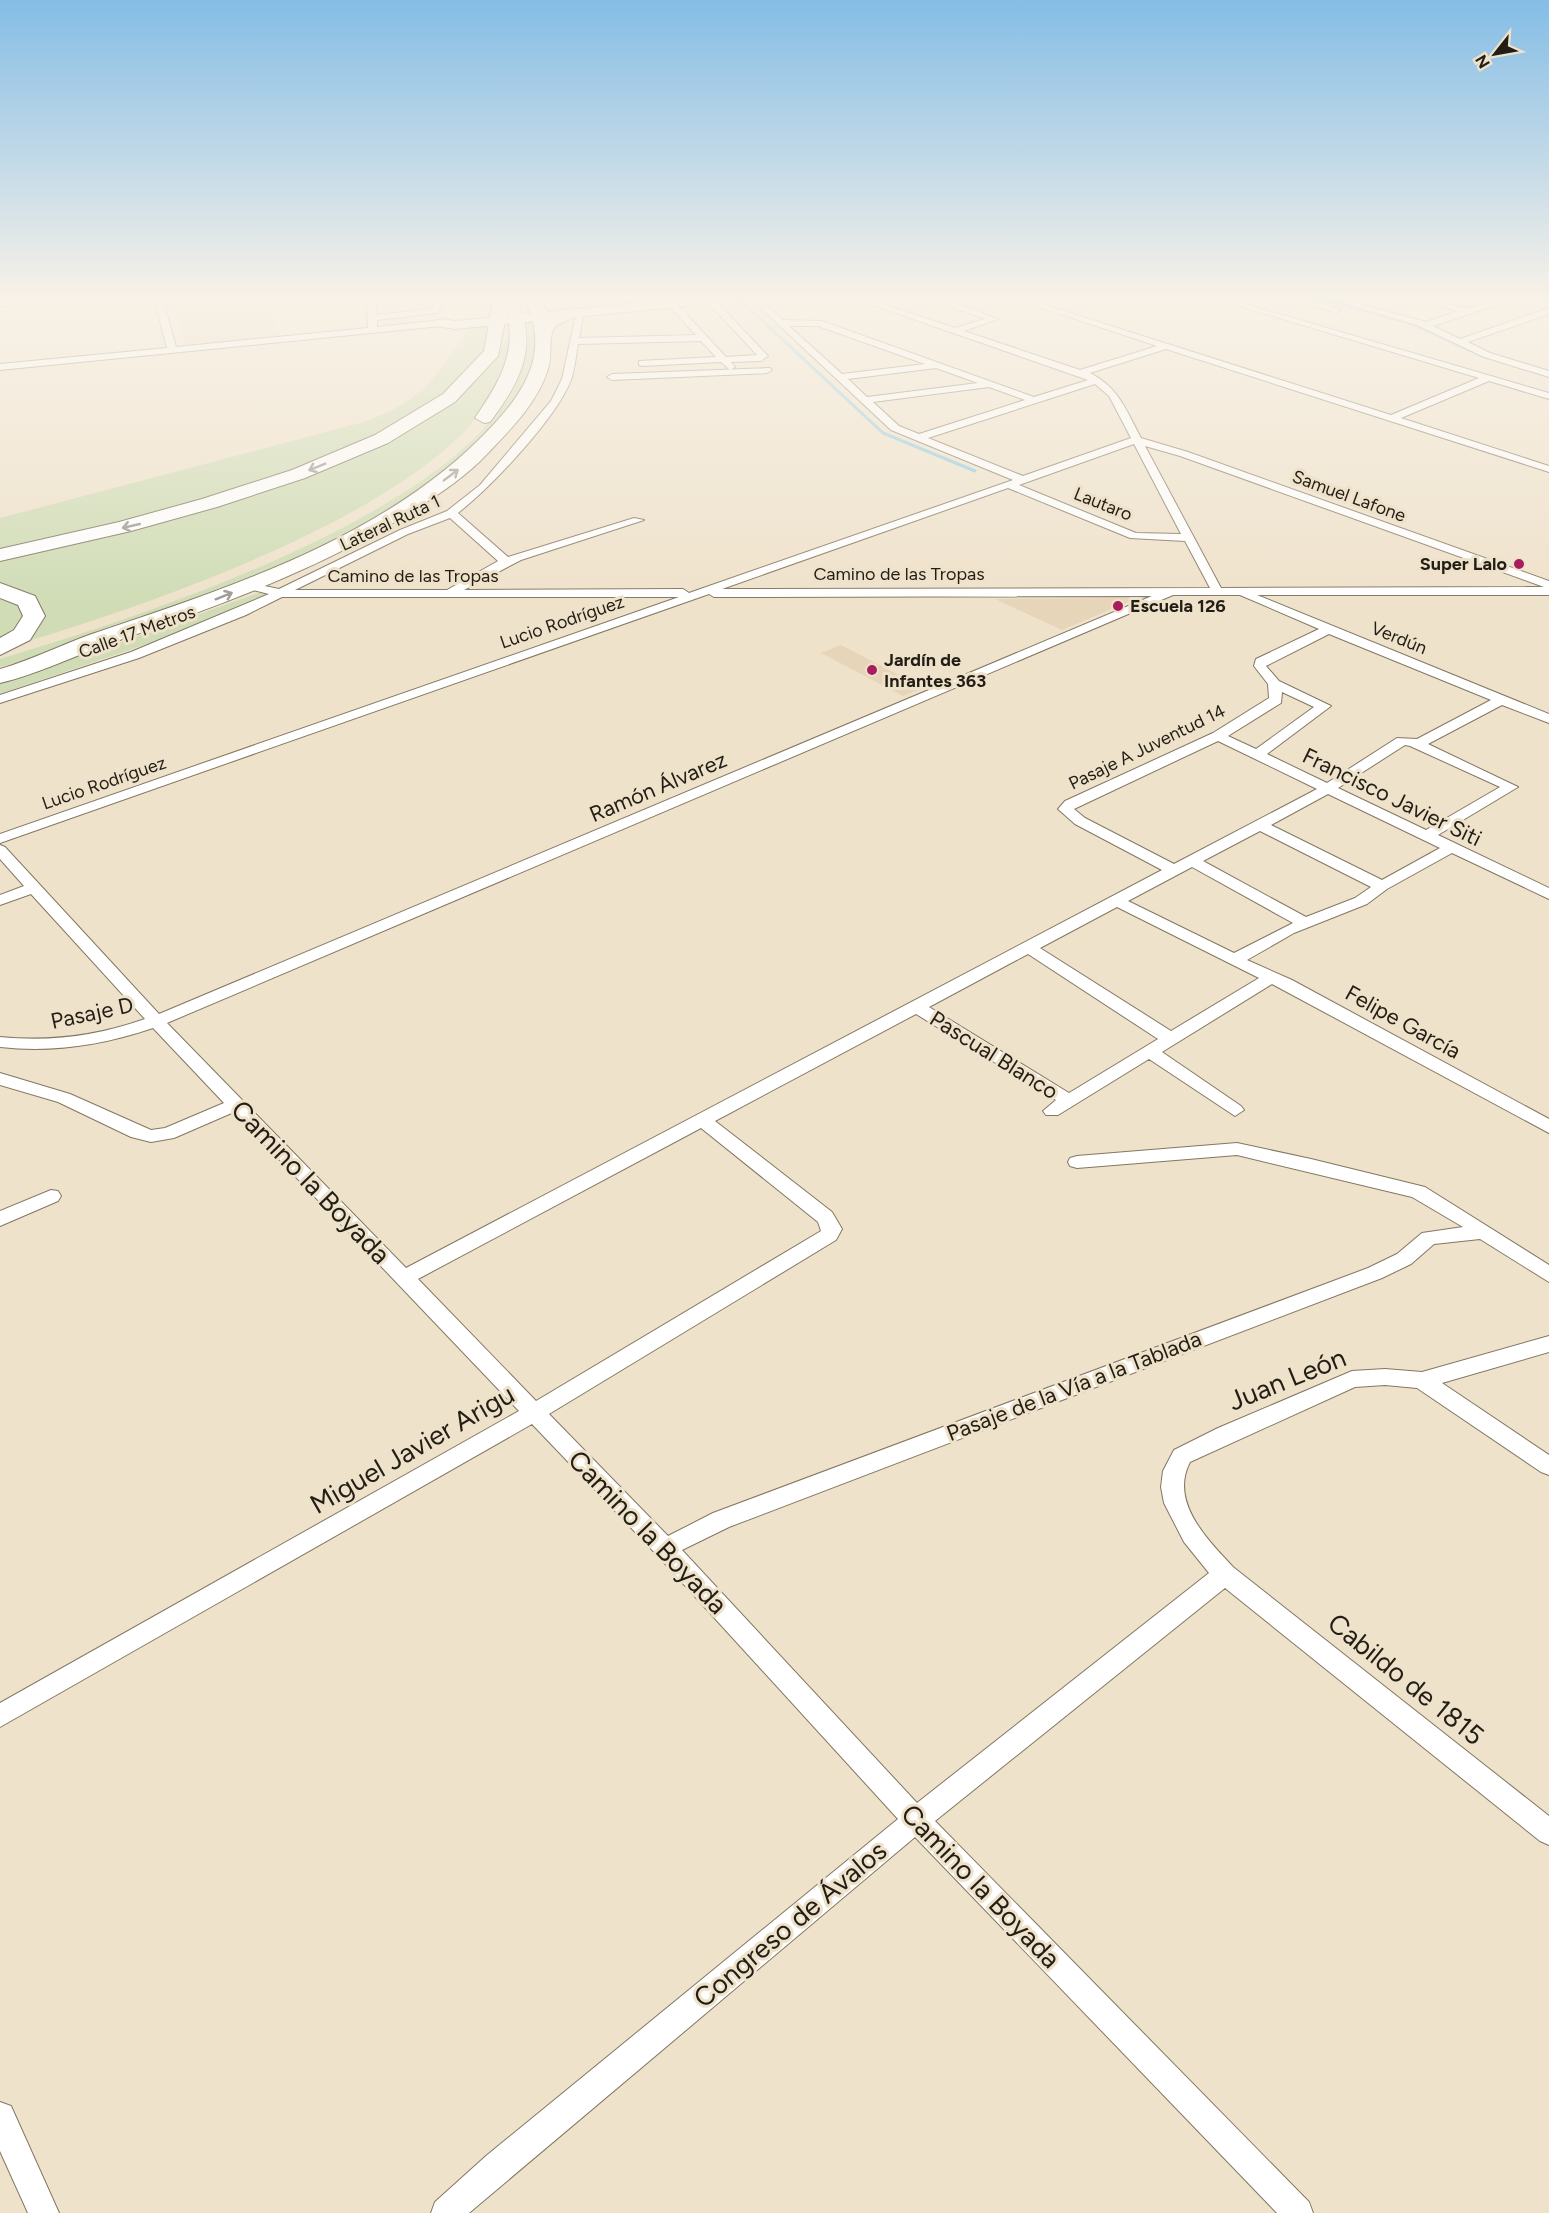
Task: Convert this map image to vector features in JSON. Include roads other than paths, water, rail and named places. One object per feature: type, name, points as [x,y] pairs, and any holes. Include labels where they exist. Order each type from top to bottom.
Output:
[{"type":"highway","points":[[0,555],[144,523],[288,478],[368,445],[423,415],[442,400]]},
{"type":"highway","points":[[474,429],[496,400]]},
{"type":"highway","points":[[0,671],[170,617],[249,585],[368,528],[434,487],[482,450],[508,423],[524,400]]},
{"type":"highway","points":[[0,655],[120,618],[249,568],[353,517],[431,467]]},
{"type":"highway","points":[[0,590],[27,601],[34,616],[22,635],[0,648]]},
{"type":"highway","points":[[0,676],[43,663],[70,650]]},
{"type":"street","name":"Lateral Ruta 1","points":[[284,594],[404,532],[451,513],[484,487],[556,400]]},
{"type":"street","points":[[867,400],[895,428],[1021,479]]},
{"type":"street","points":[[918,438],[1032,400]]},
{"type":"street","points":[[1116,400],[1217,591]]},
{"type":"street","points":[[1337,400],[1546,466]]},
{"type":"street","points":[[1393,418],[1435,400]]},
{"type":"street","name":"Lucio Rodríguez","points":[[0,839],[1136,440]]},
{"type":"street","name":"Samuel Lafone","points":[[1136,440],[1184,454],[1549,585]]},
{"type":"street","name":"Lautaro","points":[[1007,484],[1134,536],[1190,538]]},
{"type":"street","points":[[451,513],[506,562]]},
{"type":"street","points":[[452,593],[470,579],[506,562],[638,520]]},
{"type":"street","name":"Camino de las Tropas","points":[[249,585],[284,594],[1549,591]]},
{"type":"street","name":"Ramón Álvarez","points":[[157,1021],[1174,591]]},
{"type":"street","name":"Verdún","points":[[1236,591],[1549,718]]},
{"type":"street","name":"Calle 17 Metros","points":[[0,699],[135,655],[284,594]]},
{"type":"street","points":[[1257,755],[1324,706],[1274,684],[1260,666],[1261,662],[1329,629]]},
{"type":"street","name":"Pasaje A Juventud 14","points":[[1174,870],[1080,821],[1065,809],[1070,804],[1218,736],[1277,699],[1274,684]]},
{"type":"street","points":[[405,1278],[918,1008],[1409,743],[1503,699]]},
{"type":"street","name":"Francisco Javier Siti","points":[[1218,736],[1549,894]]},
{"type":"street","points":[[1409,743],[1511,787],[1426,836]]},
{"type":"street","points":[[1258,824],[1382,886]]},
{"type":"street","points":[[1234,960],[1305,923],[1333,914],[1361,901],[1382,886],[1450,848]]},
{"type":"street","name":"Camino la Boyada","points":[[0,850],[157,1021],[664,1548],[916,1820],[1298,2213]]},
{"type":"street","points":[[1192,861],[1305,923]]},
{"type":"street","points":[[0,900],[34,888]]},
{"type":"street","name":"Felipe García","points":[[1117,901],[1286,984],[1549,1127]]},
{"type":"street","points":[[1029,948],[1169,1038]]},
{"type":"street","points":[[1052,1111],[1270,978]]},
{"type":"street","name":"Pascual Blanco","points":[[918,1008],[1070,1101]]},
{"type":"street","name":"Pasaje D","points":[[0,1042],[26,1046],[65,1045],[157,1021]]},
{"type":"street","points":[[1149,1051],[1235,1110]]},
{"type":"street","points":[[0,1079],[64,1098],[137,1133],[151,1136],[168,1134],[237,1104]]},
{"type":"street","name":"Miguel Javier Arigu","points":[[0,1716],[533,1413],[824,1239],[832,1229],[825,1217],[704,1121]]},
{"type":"street","points":[[1077,1162],[1237,1149],[1418,1192],[1549,1275]]},
{"type":"street","points":[[0,1219],[51,1196]]},
{"type":"street","name":"Pasaje de la Vía a la Tablada","points":[[664,1548],[721,1520],[1375,1272],[1404,1259],[1429,1238],[1483,1232]]},
{"type":"street","name":"Juan León","points":[[1225,1574],[1196,1539],[1176,1505],[1174,1470],[1182,1456],[1237,1429],[1352,1379],[1385,1377],[1422,1380],[1532,1351],[1549,1344]]},
{"type":"street","points":[[1422,1380],[1549,1466]]},
{"type":"street","name":"Congreso de Ávalos","points":[[446,2213],[497,2167],[916,1820],[1225,1574]]},
{"type":"street","name":"Cabildo de 1815","points":[[1225,1574],[1549,1832]]},
{"type":"street","points":[[0,2117],[44,2213]]},
{"type":"waterway","points":[[848,400],[883,433],[975,471]]},
{"type":"place","name":"Super Lalo","points":[[1519,564]]},
{"type":"place","name":"Escuela 126","points":[[1118,606]]},
{"type":"place","name":"Jardín de Infantes 363","points":[[872,670]]}]
